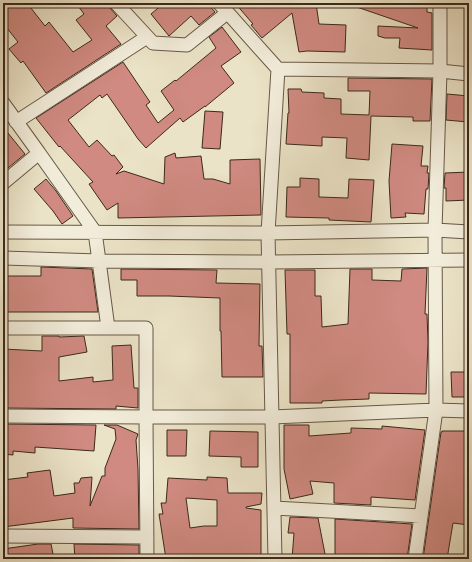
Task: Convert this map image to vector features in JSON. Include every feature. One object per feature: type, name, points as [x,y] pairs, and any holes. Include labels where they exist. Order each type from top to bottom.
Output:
[{"type":"street","points":[[116,3],[153,43],[187,45],[227,13]]},
{"type":"street","points":[[219,3],[278,69],[268,233],[274,559]]},
{"type":"street","points":[[415,559],[436,410],[435,230],[440,71],[440,3]]},
{"type":"street","points":[[16,122],[147,37]]},
{"type":"street","points":[[278,69],[440,71],[469,74]]},
{"type":"street","points":[[3,103],[94,232],[108,328]]},
{"type":"street","points":[[3,183],[39,153]]},
{"type":"street","points":[[3,232],[268,233],[435,230],[469,232]]},
{"type":"street","points":[[3,258],[99,261],[269,262],[469,260]]},
{"type":"street","points":[[3,328],[146,328],[147,559]]},
{"type":"street","points":[[3,416],[272,418],[436,410],[469,411]]},
{"type":"street","points":[[274,508],[421,516]]},
{"type":"street","points":[[3,536],[147,537]]},
{"type":"building","points":[[3,3],[27,3],[45,26],[49,22],[73,52],[92,40],[76,20],[84,14],[76,3],[108,3],[110,8],[117,16],[106,26],[121,44],[46,93],[23,61],[21,63],[9,49],[18,42],[3,23]]},
{"type":"building","points":[[164,3],[207,3],[215,12],[199,25],[191,16],[169,36],[151,14]]},
{"type":"building","points":[[235,3],[285,3],[288,6],[316,3],[319,24],[346,25],[345,52],[299,52],[292,13],[262,38],[251,25],[253,24]]},
{"type":"building","points":[[352,3],[427,3],[427,12],[432,13],[432,50],[399,48],[400,38],[385,38],[378,36],[378,26],[418,28],[351,5]]},
{"type":"building","points":[[222,27],[241,52],[221,66],[234,83],[205,107],[183,122],[180,118],[146,148],[138,139],[107,94],[102,98],[100,95],[68,120],[89,147],[97,140],[112,156],[114,155],[123,167],[116,174],[124,171],[164,184],[165,157],[175,153],[176,158],[201,156],[204,179],[213,179],[230,184],[230,160],[260,159],[261,215],[118,218],[118,203],[107,210],[89,184],[93,182],[60,146],[59,147],[36,118],[123,62],[150,102],[146,105],[158,123],[174,110],[161,91],[175,80],[176,81],[216,48],[209,37]]},
{"type":"building","points":[[348,78],[432,79],[430,121],[413,121],[413,117],[371,116],[369,160],[346,158],[347,138],[322,137],[322,146],[286,144],[289,113],[288,89],[301,89],[302,92],[324,93],[324,98],[341,99],[341,114],[369,115],[370,91],[348,91]]},
{"type":"building","points":[[447,94],[469,96],[468,122],[446,120]]},
{"type":"building","points":[[205,111],[223,112],[220,149],[202,148]]},
{"type":"building","points":[[3,127],[25,154],[3,172]]},
{"type":"building","points":[[392,144],[423,146],[421,166],[428,166],[427,173],[429,173],[424,214],[405,213],[406,217],[391,218],[389,181]]},
{"type":"building","points":[[469,172],[469,200],[446,201],[446,188],[444,188],[445,173]]},
{"type":"building","points":[[300,178],[319,179],[319,197],[348,198],[349,179],[374,180],[371,222],[329,220],[329,218],[286,217],[287,187],[300,187]]},
{"type":"building","points":[[46,179],[73,216],[62,224],[34,189]]},
{"type":"building","points":[[41,267],[92,269],[98,312],[3,312],[3,276],[41,276]]},
{"type":"building","points":[[427,268],[425,314],[427,314],[428,342],[426,394],[369,393],[369,399],[322,401],[322,403],[290,403],[290,334],[287,334],[285,270],[315,270],[315,296],[321,296],[322,327],[348,324],[350,269],[372,269],[372,280],[401,281],[402,269]]},
{"type":"building","points":[[121,269],[217,270],[216,283],[260,284],[259,346],[262,346],[263,377],[222,377],[220,298],[137,296],[137,280],[121,280]]},
{"type":"building","points":[[42,336],[84,336],[87,352],[59,357],[59,381],[93,377],[93,382],[113,380],[112,346],[131,345],[134,388],[138,388],[138,408],[116,406],[116,409],[3,408],[3,349],[42,351]]},
{"type":"building","points":[[451,372],[469,372],[469,397],[452,397]]},
{"type":"building","points":[[3,424],[96,425],[94,451],[35,447],[35,453],[13,451],[13,455],[3,454]]},
{"type":"building","points":[[104,425],[117,425],[138,434],[136,440],[139,529],[73,528],[73,518],[3,527],[3,480],[28,477],[27,473],[50,470],[54,496],[75,493],[74,483],[79,483],[81,478],[92,477],[90,506],[102,476],[105,476],[105,468],[116,439],[115,429]]},
{"type":"building","points":[[284,425],[309,425],[309,436],[351,433],[351,428],[382,429],[382,426],[425,430],[415,500],[371,497],[371,505],[334,503],[334,483],[310,481],[313,494],[290,499],[284,469]]},
{"type":"building","points":[[167,430],[187,430],[186,456],[167,456]]},
{"type":"building","points":[[210,431],[258,432],[258,467],[241,467],[241,457],[209,456]]},
{"type":"building","points":[[469,431],[469,525],[453,523],[447,559],[423,559],[441,432]]},
{"type":"building","points":[[207,477],[227,478],[228,493],[262,493],[261,504],[246,507],[261,510],[261,559],[166,559],[159,514],[163,514],[161,503],[166,503],[168,478],[207,480]],"holes":[[[186,498],[217,500],[217,526],[190,528]]]},
{"type":"building","points":[[290,517],[318,518],[326,559],[292,559],[294,533],[288,533]]},
{"type":"building","points":[[335,519],[412,524],[407,559],[335,559]]},
{"type":"building","points":[[38,544],[51,544],[54,559],[3,559],[3,549]]},
{"type":"building","points":[[74,544],[139,545],[139,559],[75,559]]}]
